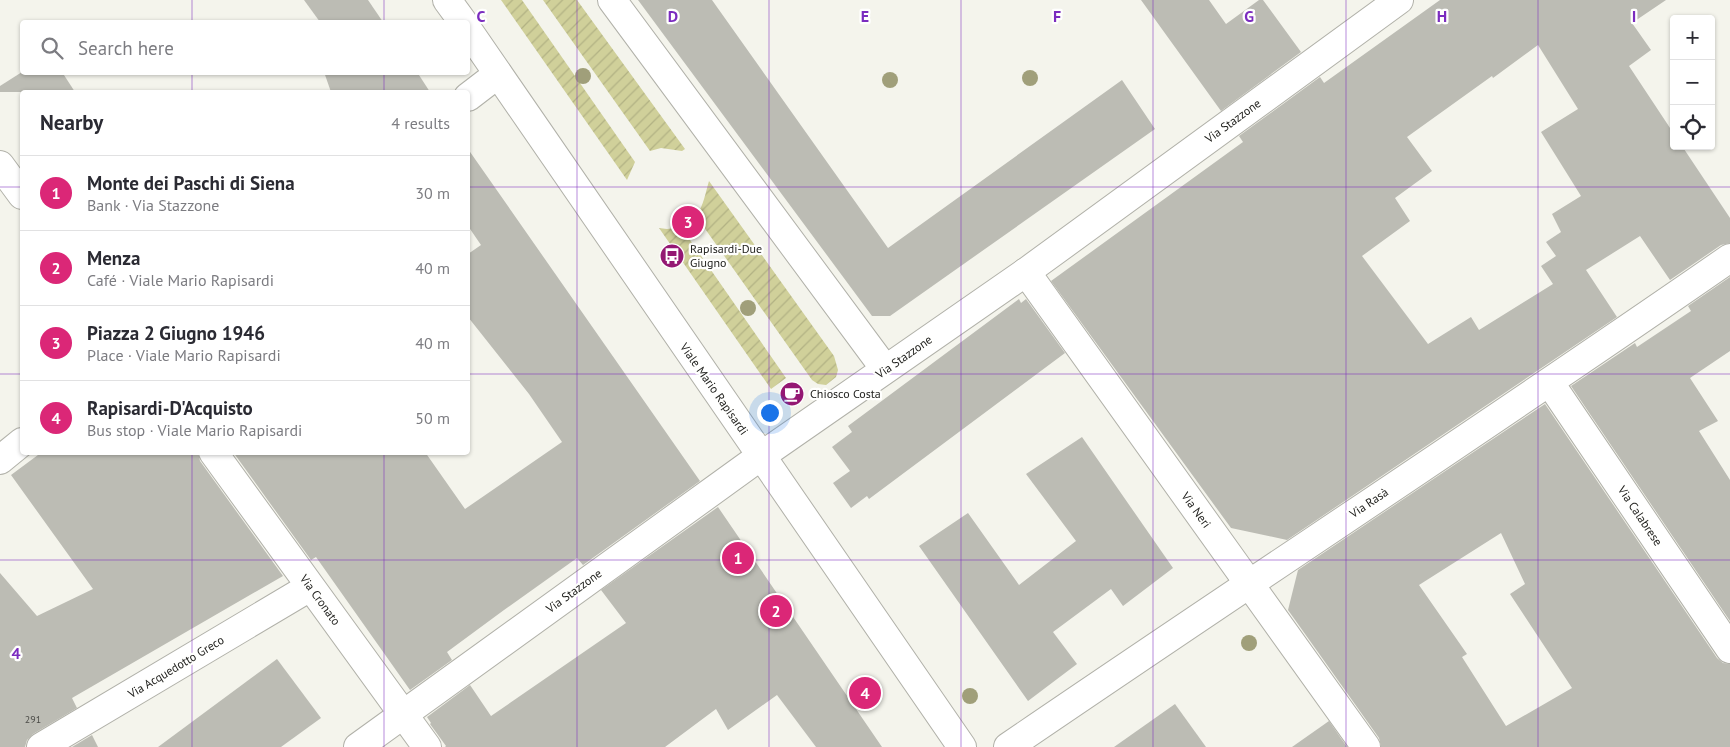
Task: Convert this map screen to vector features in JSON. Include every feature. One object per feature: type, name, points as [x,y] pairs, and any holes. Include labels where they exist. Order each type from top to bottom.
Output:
[{"type":"street","points":[[447,0],[462,20]]},
{"type":"street","points":[[612,0],[885,369]]},
{"type":"street","name":"Via Stazzone","points":[[358,747],[760,456],[1026,272],[1400,0]]},
{"type":"street","name":"Viale Mario Rapisardi","points":[[470,33],[962,747]]},
{"type":"street","points":[[470,96],[498,74]]},
{"type":"street","points":[[0,165],[20,192]]},
{"type":"street","name":"Via Rasà","points":[[1008,747],[1248,584],[1550,383],[1730,258]]},
{"type":"street","name":"Via Neri","points":[[1026,272],[1366,747]]},
{"type":"street","name":"Via Calabrese","points":[[1550,383],[1730,649]]},
{"type":"street","points":[[0,460],[20,444]]},
{"type":"street","name":"Via Cronato","points":[[215,455],[426,747]]},
{"type":"street","name":"Via Acquedotto Greco","points":[[41,747],[310,587]]},
{"type":"green space","points":[[501,0],[522,0],[635,162],[627,180]]},
{"type":"green space","points":[[543,0],[577,0],[685,149],[682,151],[661,148],[650,151]]},
{"type":"green space","points":[[709,181],[834,356],[838,370],[836,377],[826,385],[818,384],[812,380],[696,216],[703,204]]},
{"type":"green space","points":[[681,227],[786,378],[771,389],[659,228]]},
{"type":"building","points":[[304,0],[368,0],[382,20],[319,20]]},
{"type":"building","points":[[638,0],[712,0],[888,248],[1122,80],[1155,129],[890,316],[872,316]]},
{"type":"building","points":[[1141,0],[1209,0],[1226,24],[1259,0],[1263,0],[1301,52],[1221,111]]},
{"type":"building","points":[[1440,0],[1666,0],[1632,23],[1651,50],[1629,66],[1670,128],[1670,150],[1685,150],[1730,218],[1730,243],[1721,245],[1670,280],[1640,236],[1586,270],[1617,317],[1287,540],[1231,528],[1051,281],[1243,142],[1239,136],[1320,77],[1324,83]],"holes":[[[1538,45],[1578,109],[1541,132],[1581,196],[1552,214],[1561,232],[1546,242],[1556,256],[1541,266],[1553,284],[1479,330],[1471,317],[1428,344],[1362,256],[1410,221],[1395,198],[1432,171],[1407,137]]]},
{"type":"building","points":[[20,73],[20,75],[64,75],[74,90],[0,92],[0,86]]},
{"type":"building","points":[[325,75],[419,75],[429,90],[330,90]]},
{"type":"building","points":[[470,152],[700,481],[583,565],[577,558],[504,610],[447,652],[452,660],[410,690],[316,557],[311,560],[235,455],[427,455],[465,509],[562,442],[529,394],[470,320],[470,253],[481,245],[470,229]]},
{"type":"building","points":[[1730,277],[1730,351],[1690,378],[1718,421],[1699,431],[1730,480],[1730,621],[1571,386],[1635,343],[1637,347],[1691,311],[1688,306]]},
{"type":"building","points":[[1019,299],[1021,303],[1026,299],[1065,353],[869,499],[867,496],[851,508],[833,483],[850,471],[832,447],[852,432],[848,426]]},
{"type":"building","points":[[1545,404],[1717,658],[1723,663],[1730,664],[1730,747],[1381,747],[1379,738],[1288,610],[1298,570]],"holes":[[[1501,533],[1525,584],[1510,594],[1572,688],[1506,726],[1462,657],[1467,654],[1419,585]]]},
{"type":"building","points":[[1082,437],[1173,568],[1123,606],[1111,589],[1053,632],[1077,664],[1028,701],[919,546],[968,513],[1019,585],[1076,541],[1026,474]]},
{"type":"building","points":[[38,455],[199,455],[200,461],[283,576],[72,698],[77,708],[33,734],[27,740],[25,747],[0,747],[0,573],[37,616],[93,589],[11,475]]},
{"type":"building","points":[[718,507],[882,747],[816,747],[777,695],[728,730],[716,709],[665,747],[445,747],[427,717],[470,685],[491,716],[626,623],[601,590]]},
{"type":"building","points":[[277,659],[321,718],[281,747],[158,747]]},
{"type":"building","points":[[1175,704],[1206,747],[1114,747]]},
{"type":"building","points":[[1329,721],[1347,747],[1292,747]]},
{"type":"building","points":[[92,735],[98,747],[72,747]]},
{"type":"place","name":"Piazza 2 Giugno 1946","points":[[688,222]]},
{"type":"place","name":"Rapisardi-Due Giugno","points":[[672,256]]},
{"type":"place","name":"Chiosco Costa","points":[[792,394]]},
{"type":"place","name":"Monte dei Paschi di Siena","points":[[738,558]]},
{"type":"place","name":"Menza","points":[[776,611]]},
{"type":"place","name":"Rapisardi-D'Acquisto","points":[[865,693]]}]
